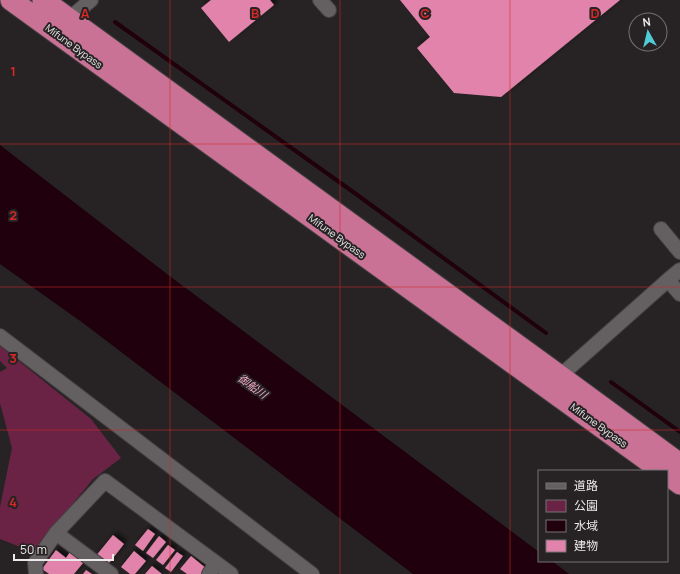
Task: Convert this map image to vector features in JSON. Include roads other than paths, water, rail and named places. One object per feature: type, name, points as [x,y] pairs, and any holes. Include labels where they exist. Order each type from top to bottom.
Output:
[{"type":"highway","name":"Mifune Bypass","points":[[11,0],[556,383],[680,464]]},
{"type":"highway","name":"Mifune Bypass","points":[[43,0],[556,383],[661,470]]},
{"type":"highway","points":[[668,475],[680,484]]},
{"type":"street","points":[[69,19],[92,0]]},
{"type":"street","points":[[661,230],[680,252]]},
{"type":"street","points":[[556,383],[680,270]]},
{"type":"street","points":[[668,280],[680,294]]},
{"type":"street","points":[[0,336],[312,574]]},
{"type":"street","points":[[36,574],[34,563],[56,533],[105,481],[213,569],[231,574]]},
{"type":"street","points":[[56,533],[111,574]]},
{"type":"water","name":"御船川","points":[[0,145],[167,274],[538,551],[538,562],[553,562],[569,574],[413,574],[83,323],[0,264]]},
{"type":"waterway","points":[[115,22],[356,194],[546,333]]},
{"type":"waterway","points":[[611,382],[680,432]]}]
